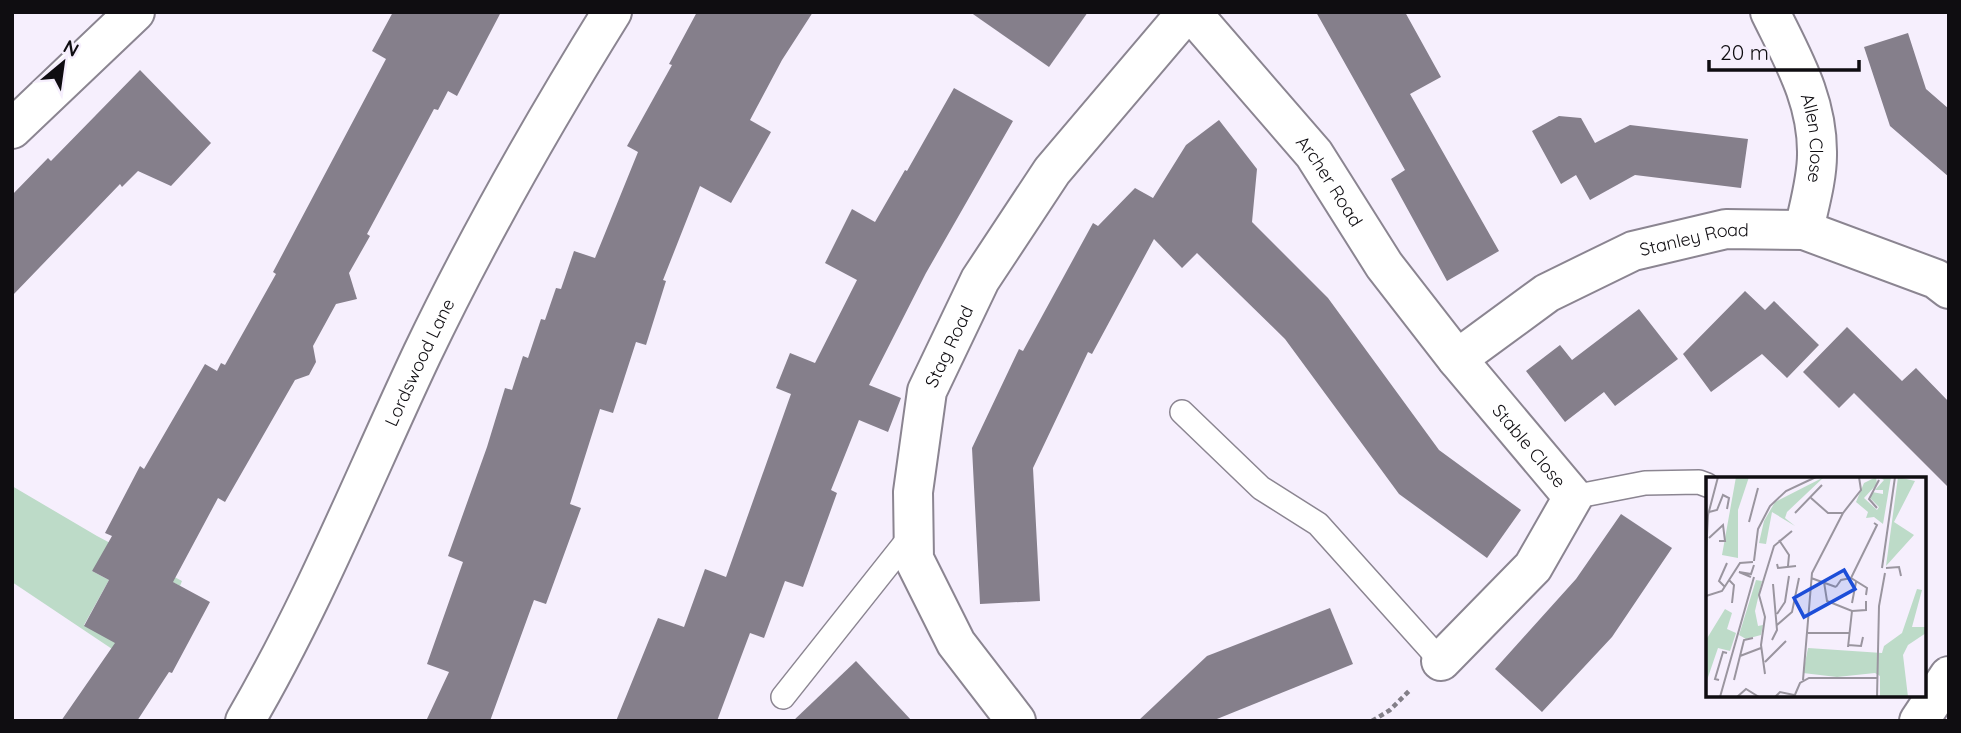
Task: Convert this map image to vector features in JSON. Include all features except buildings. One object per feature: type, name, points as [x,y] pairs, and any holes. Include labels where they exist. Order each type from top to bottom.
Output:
[{"type":"street","points":[[12,129],[135,12]]},
{"type":"street","name":"Lordswood Lane","points":[[245,721],[306,609],[442,314],[523,163],[612,12]]},
{"type":"street","name":"Archer Road","points":[[1189,12],[1314,154],[1384,265],[1457,359]]},
{"type":"street","name":"Stag Road","points":[[1016,721],[956,643],[914,559],[913,492],[927,391],[980,280],[1052,171],[1189,12]]},
{"type":"street","name":"Allen Close","points":[[1770,12],[1814,108],[1818,156],[1804,230]]},
{"type":"street","name":"Stanley Road","points":[[1457,359],[1547,293],[1633,251],[1726,229],[1804,230],[1936,279],[1949,289]]},
{"type":"street","name":"Stable Close","points":[[1441,661],[1533,567],[1573,497],[1457,359]]},
{"type":"street","points":[[1919,721],[1949,676]]},
{"type":"lane","points":[[1182,412],[1261,488],[1318,524],[1441,661]]},
{"type":"lane","points":[[1573,497],[1645,483],[1699,482],[1706,485]]},
{"type":"lane","points":[[782,697],[914,532]]},
{"type":"green space","points":[[12,486],[97,536],[182,581],[180,586],[114,550],[92,571],[109,580],[84,625],[135,653],[130,661],[12,582]]}]
